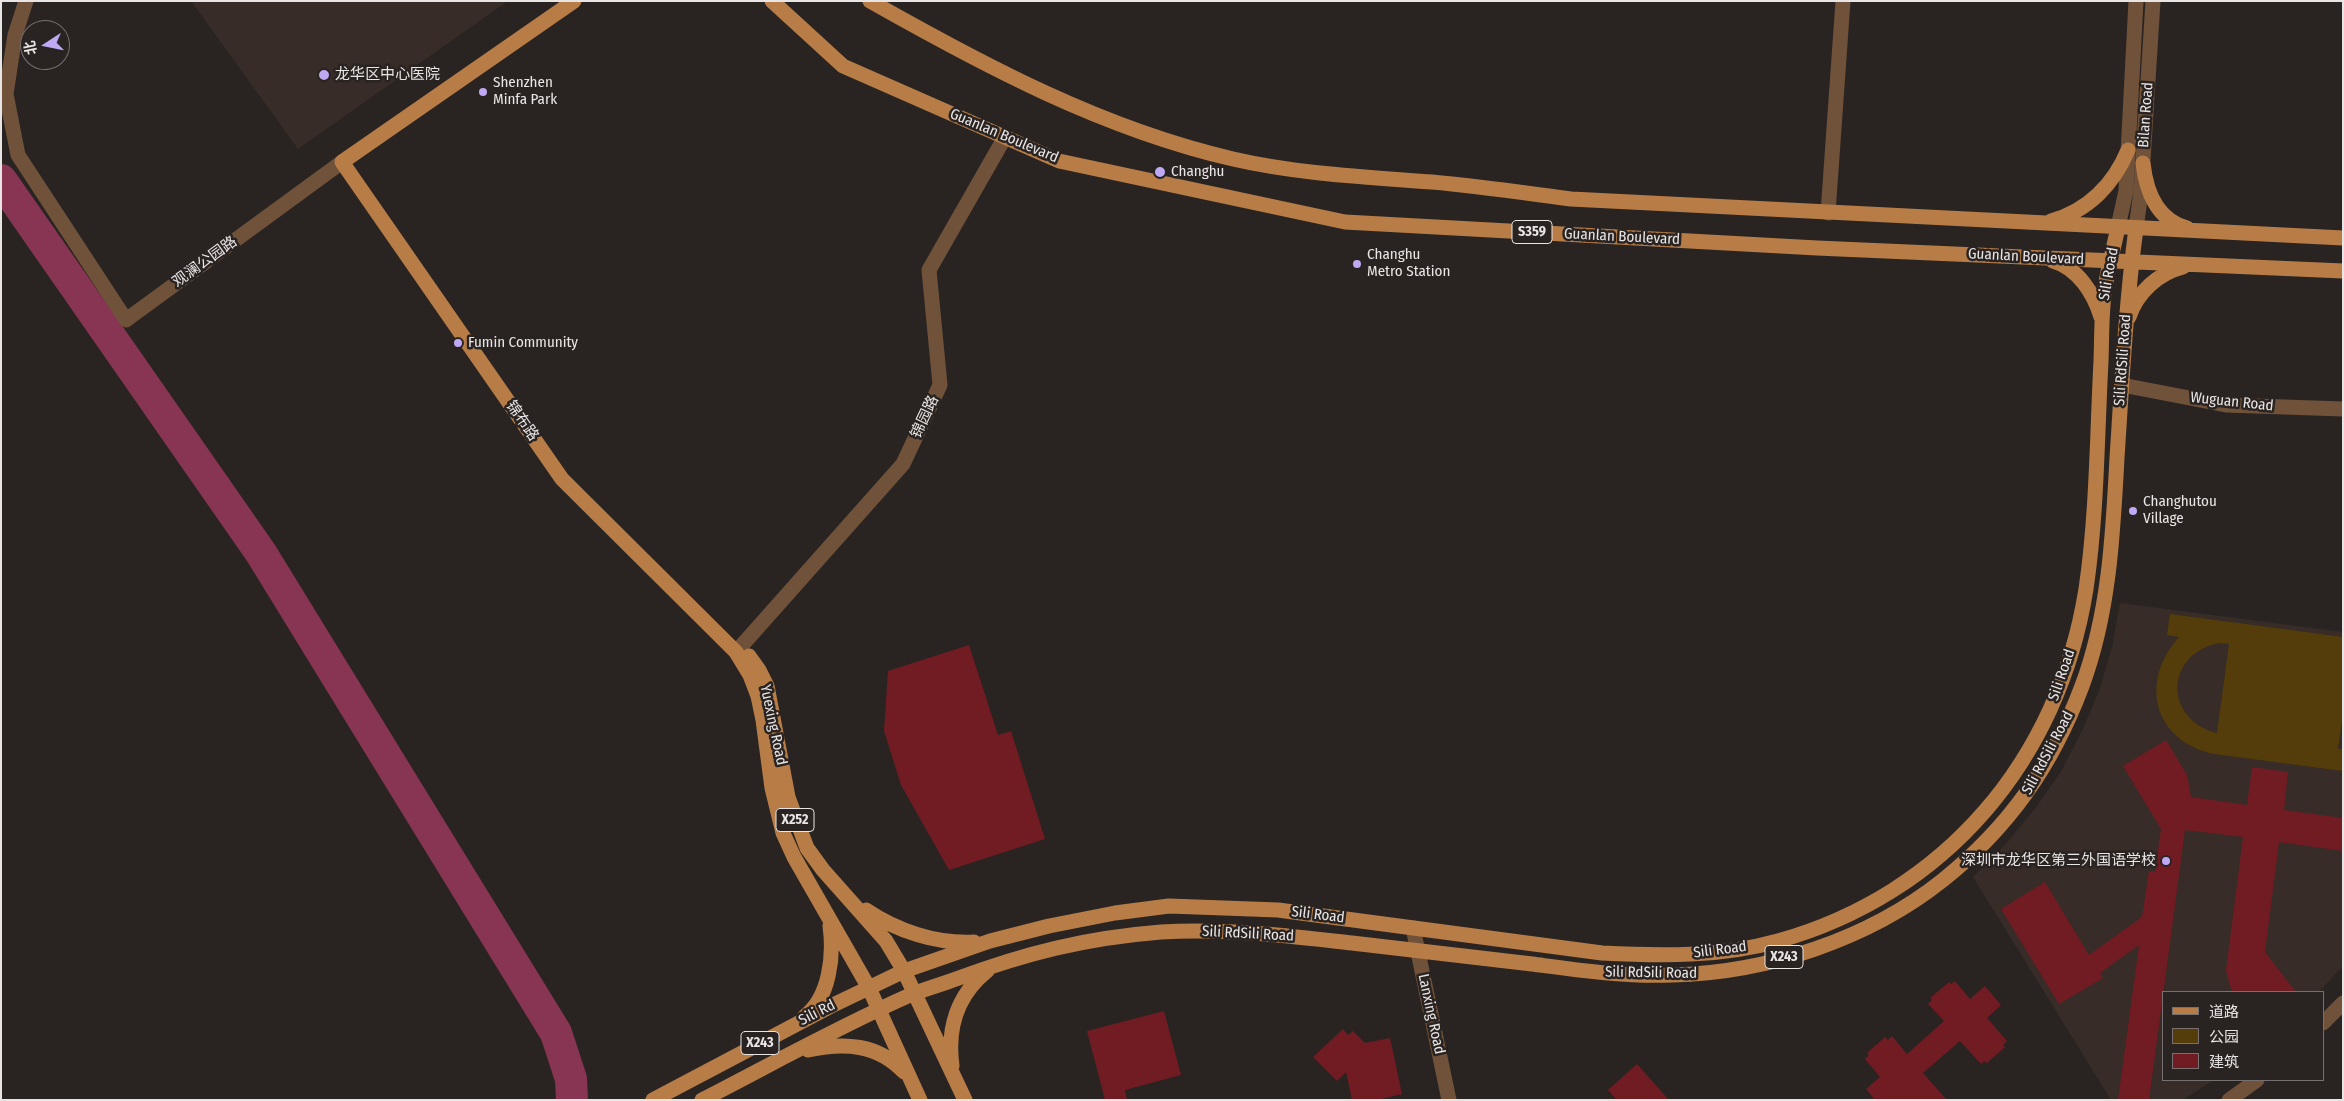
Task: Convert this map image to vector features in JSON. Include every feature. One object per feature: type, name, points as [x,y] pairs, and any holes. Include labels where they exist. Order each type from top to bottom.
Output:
[{"type":"main road","name":"观澜公园路","points":[[342,162],[574,1]]},
{"type":"main road","name":"Guanlan Boulevard","points":[[772,1],[843,66],[1059,161],[1345,222],[2343,272]]},
{"type":"main road","points":[[870,1],[1056,99],[1116,124],[1173,143],[1234,159],[1294,170],[1492,188],[1571,199],[2343,238]]},
{"type":"main road","points":[[2040,223],[2060,218],[2092,200],[2120,170],[2128,150]]},
{"type":"main road","name":"锦布路","points":[[342,162],[562,480],[736,652]]},
{"type":"main road","points":[[2143,162],[2145,182],[2151,198],[2160,210],[2181,226],[2196,231]]},
{"type":"main road","name":"Sili Road","points":[[904,971],[990,941],[1077,920],[1169,906],[1278,910],[1602,953],[1678,955],[1737,949],[1777,941],[1862,908],[1903,885],[1942,856],[1978,821],[2002,791],[2025,756],[2048,715],[2063,680],[2085,591],[2091,545],[2105,290],[2118,227]]},
{"type":"main road","name":"Sili RdSili Road","points":[[914,993],[994,965],[1062,945],[1165,932],[1220,931],[1274,934],[1626,974],[1670,976],[1705,974],[1780,958],[1861,931],[1894,915],[1925,895],[1957,870],[1994,836],[2020,805],[2044,768],[2082,686],[2095,645],[2106,593],[2115,497],[2125,328],[2136,228]]},
{"type":"main road","points":[[2044,258],[2058,262],[2078,277],[2096,303],[2103,324]]},
{"type":"main road","points":[[2125,328],[2132,309],[2141,294],[2155,280],[2181,267],[2197,265]]},
{"type":"main road","name":"Yuexing Road","points":[[736,652],[751,658],[767,686],[788,797],[807,848],[823,870],[886,941],[904,971],[965,1100]]},
{"type":"main road","name":"Yuexing Road","points":[[736,652],[750,674],[758,696],[772,788],[783,833],[794,857],[869,988],[920,1100]]},
{"type":"main road","points":[[852,901],[896,927],[919,935],[942,940],[990,941]]},
{"type":"main road","points":[[788,1029],[808,1014],[818,999],[831,965],[833,944],[831,930],[821,904]]},
{"type":"main road","points":[[954,1077],[950,1053],[951,1031],[956,1011],[969,988],[994,965]]},
{"type":"main road","name":"Sili Rd","points":[[652,1100],[904,971]]},
{"type":"main road","name":"Sili Rd","points":[[702,1100],[914,993]]},
{"type":"main road","points":[[792,1054],[818,1048],[852,1045],[881,1054],[896,1064],[911,1080]]},
{"type":"street","name":"观澜公园路","points":[[26,1],[16,35],[6,94],[18,155],[126,320],[342,162]]},
{"type":"street","points":[[1828,213],[1844,1]]},
{"type":"street","name":"Bilan Road","points":[[2118,227],[2126,191],[2136,1]]},
{"type":"street","name":"Bilan Road","points":[[2136,228],[2143,162],[2153,1]]},
{"type":"street","name":"锦园路","points":[[736,652],[903,464],[940,385],[929,270],[1006,137]]},
{"type":"street","name":"Wuguan Road","points":[[2122,385],[2226,405],[2343,409]]},
{"type":"street","name":"Lanxing Road","points":[[1413,928],[1449,1100]]},
{"type":"street","points":[[2324,1022],[2343,1003]]},
{"type":"street","points":[[2229,1100],[2256,1081]]},
{"type":"shaded area","name":"龙华区中心医院","points":[[191,1],[508,1],[298,149]]},
{"type":"shaded area","name":"深圳市龙华区第三外国语学校","points":[[2120,603],[2343,632],[2343,966],[2320,991],[2162,991],[2162,1081],[2212,1081],[2183,1100],[2111,1100],[1973,877],[2005,845],[2034,810],[2060,773],[2081,733],[2099,691],[2112,647]]},
{"type":"green space","points":[[2170,614],[2343,637],[2343,713],[2338,749],[2343,749],[2343,771],[2214,754],[2193,747],[2177,736],[2166,723],[2159,707],[2156,690],[2159,672],[2167,654],[2179,637],[2167,635]],"holes":[[[2219,643],[2229,644],[2217,733],[2200,726],[2187,715],[2180,702],[2178,687],[2180,673],[2188,660],[2201,649]]]},
{"type":"building","points":[[969,645],[998,735],[1011,731],[1045,839],[949,870],[901,785],[884,731],[888,671]]},
{"type":"building","points":[[2166,740],[2187,775],[2191,797],[2247,805],[2252,767],[2288,772],[2284,810],[2343,818],[2343,851],[2279,842],[2265,952],[2295,991],[2232,991],[2226,970],[2243,837],[2185,830],[2164,991],[2162,991],[2149,1100],[2118,1100],[2139,945],[2100,973],[2103,978],[2059,1004],[2001,909],[2045,882],[2089,955],[2142,917],[2149,871],[2155,872],[2161,829],[2123,766]]},
{"type":"building","points":[[1955,981],[1970,999],[1985,986],[2001,1005],[1987,1018],[2007,1041],[2003,1045],[2005,1047],[1987,1063],[1984,1061],[1981,1064],[1960,1041],[1923,1073],[1947,1100],[1875,1100],[1866,1089],[1880,1077],[1865,1059],[1869,1055],[1867,1053],[1885,1037],[1888,1040],[1892,1036],[1907,1054],[1944,1021],[1928,1004],[1932,1000],[1930,998],[1949,982],[1951,984]]},
{"type":"building","points":[[1164,1011],[1181,1075],[1125,1090],[1127,1100],[1105,1100],[1087,1031]]},
{"type":"building","points":[[1343,1029],[1348,1035],[1353,1031],[1365,1043],[1390,1038],[1402,1094],[1377,1100],[1352,1100],[1346,1072],[1337,1081],[1313,1057]]},
{"type":"building","points":[[1637,1064],[1669,1100],[1617,1100],[1608,1090]]},
{"type":"waterway","points":[[1,180],[261,553],[556,1033],[571,1079],[572,1100]]},
{"type":"place","name":"龙华区中心医院","points":[[324,75]]},
{"type":"place","name":"Shenzhen Minfa Park","points":[[483,92]]},
{"type":"place","name":"Changhu","points":[[1160,172]]},
{"type":"place","name":"Changhu Metro Station","points":[[1357,264]]},
{"type":"place","name":"Fumin Community","points":[[458,343]]},
{"type":"place","name":"Changhutou Village","points":[[2133,511]]},
{"type":"place","name":"深圳市龙华区第三外国语学校","points":[[2166,861]]}]
